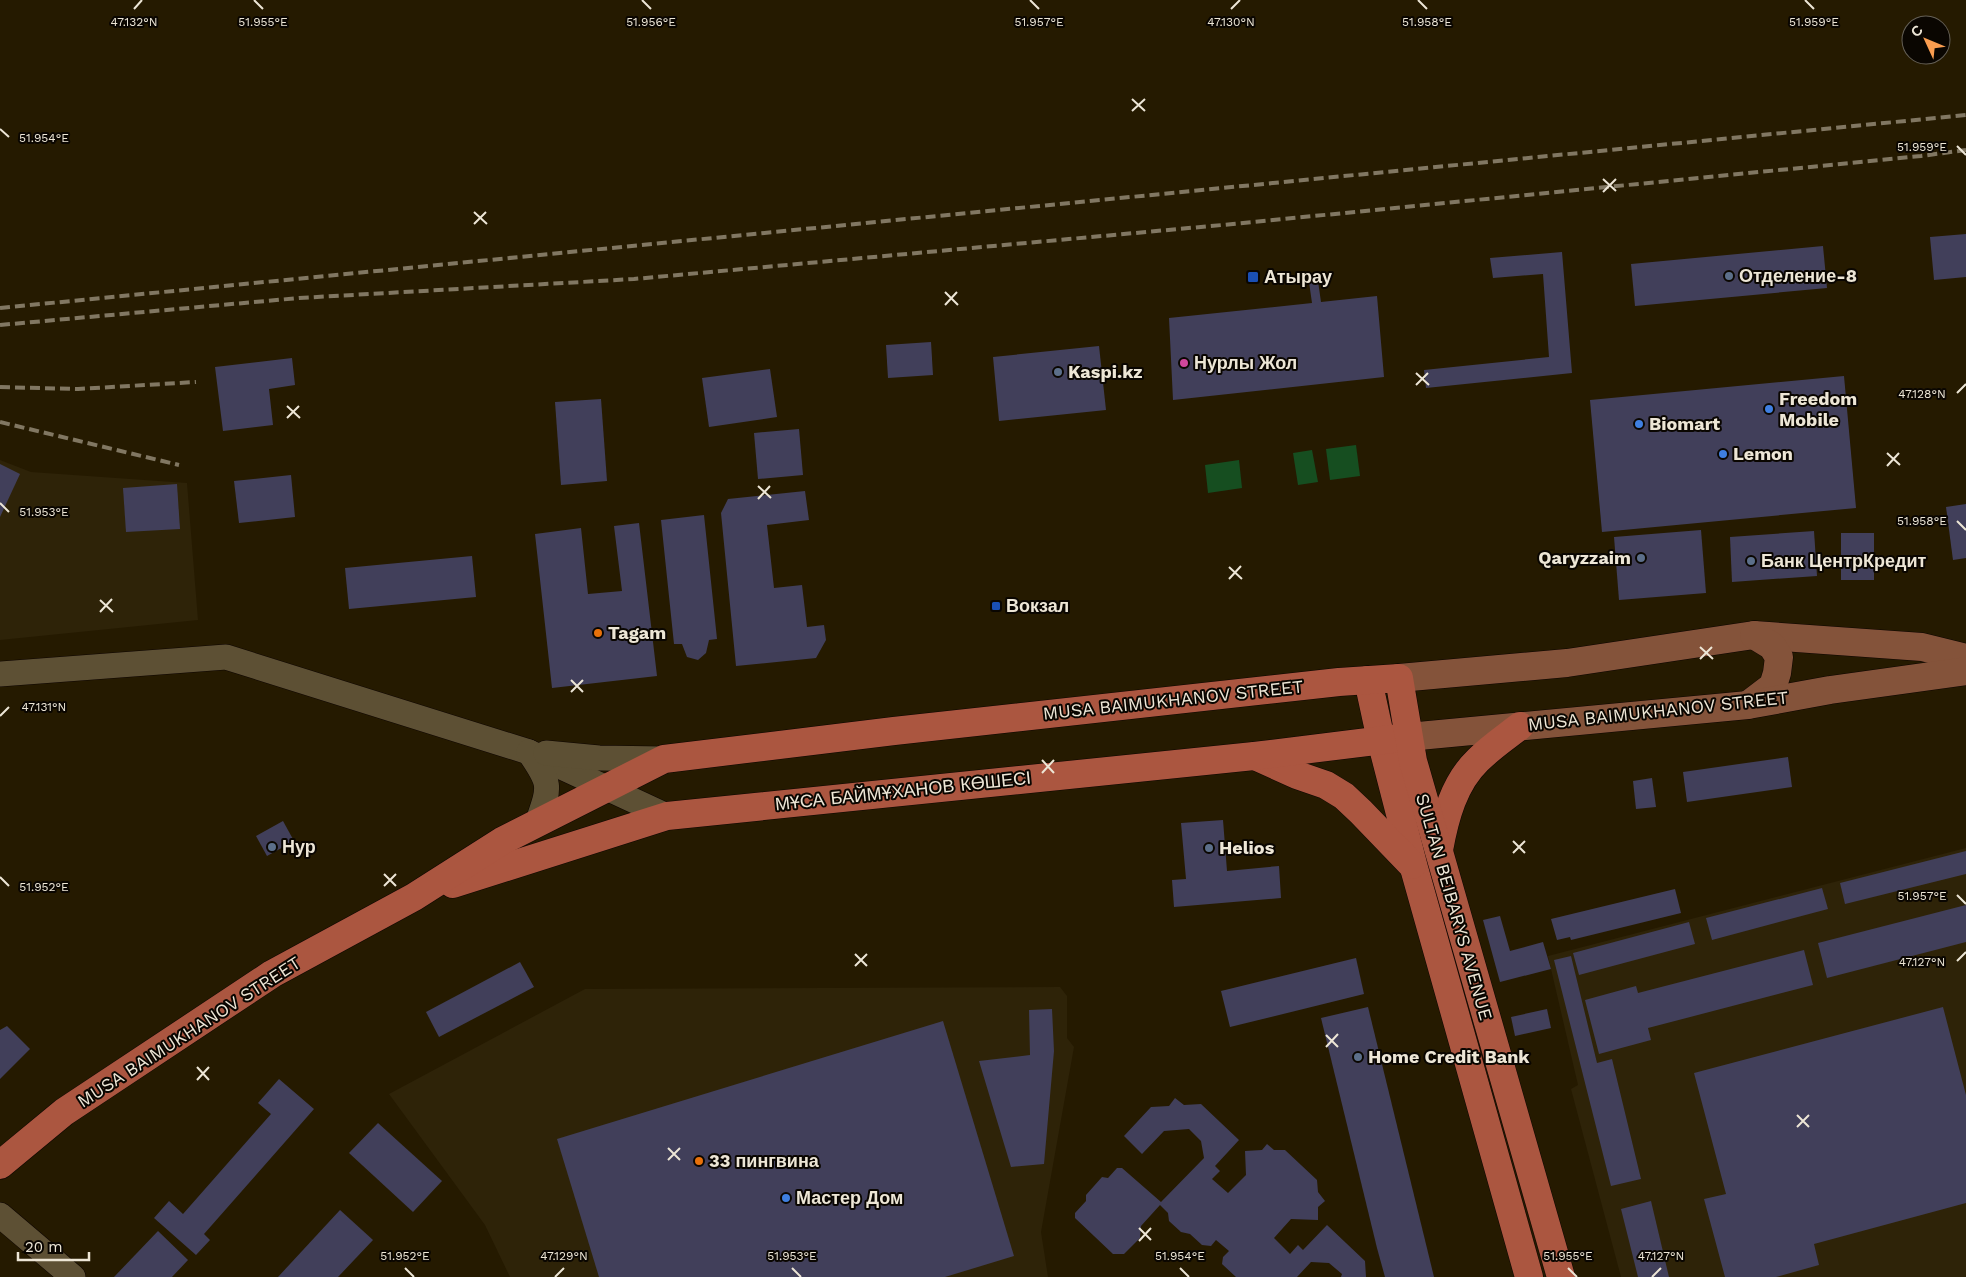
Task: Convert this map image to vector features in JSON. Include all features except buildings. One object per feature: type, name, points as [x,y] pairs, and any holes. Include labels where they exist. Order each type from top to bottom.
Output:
[{"type":"main road","name":"MUSA BAIMUKHANOV STREET","points":[[0,1166],[64,1112],[272,974],[414,897],[502,841],[664,759],[903,730],[1368,680],[1567,663],[1754,635],[1922,647],[1966,658]]},
{"type":"main road","points":[[1748,705],[1773,686],[1779,657],[1772,646],[1754,635]]},
{"type":"main road","name":"MUSA BAIMUKHANOV STREET","points":[[1408,737],[1748,705],[1830,690],[1966,671]]},
{"type":"main road","name":"SULTAN BEIBARYS AVENUE","points":[[1399,678],[1413,761],[1438,854],[1561,1277]]},
{"type":"main road","name":"SULTAN BEIBARYS AVENUE","points":[[1368,680],[1381,740],[1414,868],[1529,1277]]},
{"type":"main road","points":[[1438,854],[1445,820],[1462,780],[1478,760],[1520,726]]},
{"type":"main road","name":"МҰСА БАЙМҰХАНОВ КӨШЕСІ","points":[[667,816],[1254,756],[1408,737]]},
{"type":"main road","points":[[1254,756],[1297,775],[1326,784],[1344,796],[1414,868]]},
{"type":"main road","name":"MUSA BAIMUKHANOV STREET","points":[[414,897],[667,816]]},
{"type":"street","points":[[0,674],[226,657],[529,752],[667,816]]},
{"type":"street","points":[[529,752],[599,758],[664,759]]},
{"type":"street","points":[[529,752],[544,774],[548,793],[537,824]]},
{"type":"street","points":[[0,1215],[73,1277]]},
{"type":"shaded area","points":[[0,460],[31,472],[187,483],[198,620],[0,640]]},
{"type":"shaded area","points":[[1966,848],[1966,1277],[1621,1277],[1571,1089],[1578,1085],[1548,956]]},
{"type":"shaded area","points":[[1060,987],[1067,996],[1067,1038],[1074,1047],[1041,1232],[1048,1277],[510,1277],[485,1225],[389,1094],[585,989]]},
{"type":"green space","points":[[1356,445],[1360,476],[1330,480],[1326,449]]},
{"type":"green space","points":[[1312,450],[1318,482],[1298,485],[1293,453]]},
{"type":"green space","points":[[1239,460],[1242,488],[1208,493],[1205,465]]},
{"type":"railway","points":[[0,308],[1966,115]]},
{"type":"railway","points":[[0,325],[299,298],[634,279],[1233,224],[1966,150]]},
{"type":"railway","points":[[0,387],[78,389],[196,382]]},
{"type":"railway","points":[[0,422],[179,465]]},
{"type":"place","name":"Отделение-8","points":[[1729,276]]},
{"type":"place","name":"Атырау","points":[[1253,277]]},
{"type":"place","name":"Нурлы Жол","points":[[1184,363]]},
{"type":"place","name":"Kaspi.kz","points":[[1058,372]]},
{"type":"place","name":"Freedom Mobile","points":[[1769,409]]},
{"type":"place","name":"Biomart","points":[[1639,424]]},
{"type":"place","name":"Lemon","points":[[1723,454]]},
{"type":"place","name":"Qaryzzaim","points":[[1641,558]]},
{"type":"place","name":"Банк ЦентрКредит","points":[[1751,561]]},
{"type":"place","name":"Вокзал","points":[[996,606]]},
{"type":"place","name":"Tagam","points":[[598,633]]},
{"type":"place","name":"Нур","points":[[272,847]]},
{"type":"place","name":"Helios","points":[[1209,848]]},
{"type":"place","name":"Home Credit Bank","points":[[1358,1057]]},
{"type":"place","name":"33 пингвина","points":[[699,1161]]},
{"type":"place","name":"Мастер Дом","points":[[786,1198]]}]
